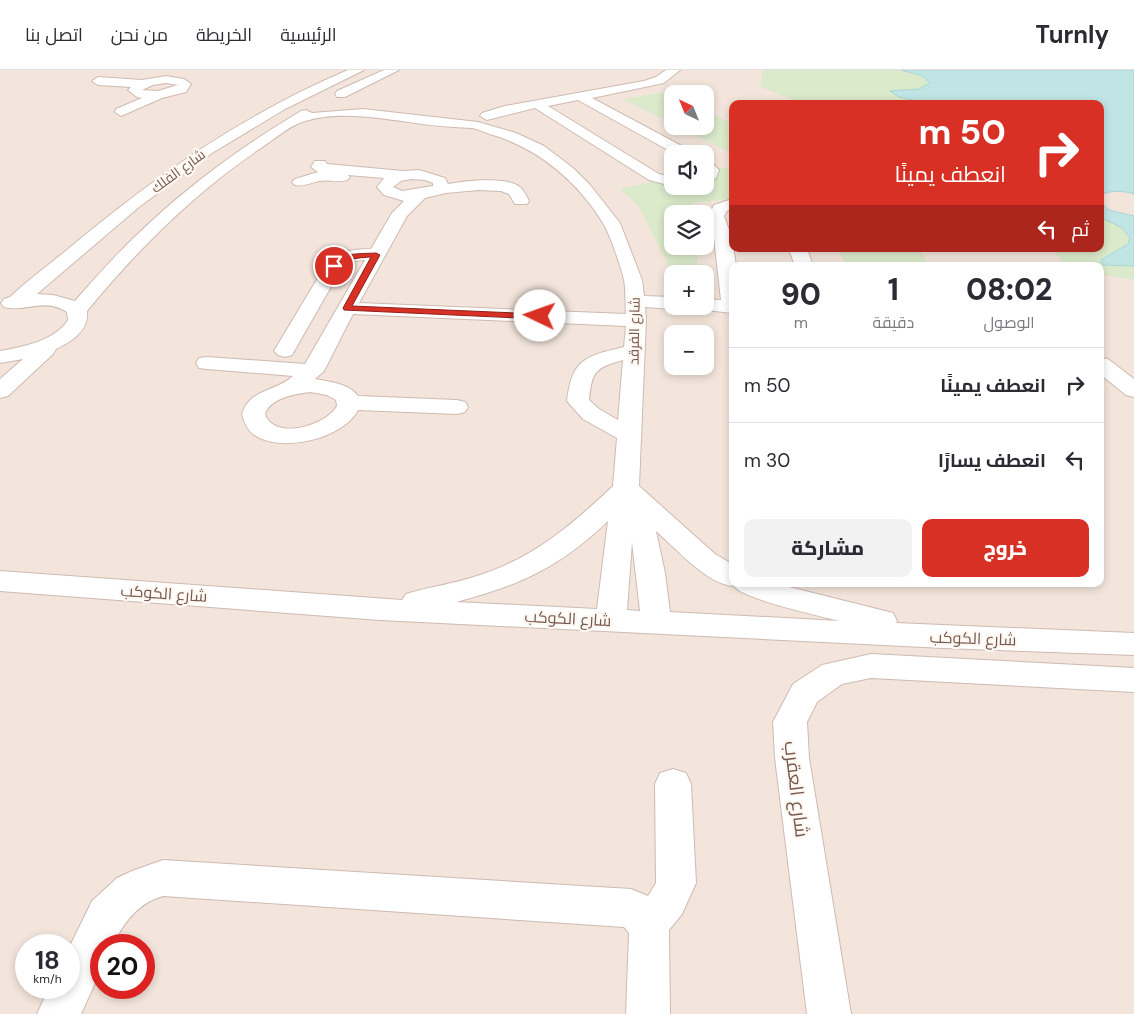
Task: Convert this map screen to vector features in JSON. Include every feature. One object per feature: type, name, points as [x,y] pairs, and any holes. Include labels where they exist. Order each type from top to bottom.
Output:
[{"type":"street","name":"شارع الفلك","points":[[9,303],[136,202],[206,150],[284,105],[358,70]]},
{"type":"street","name":"شارع الفلك","points":[[77,310],[122,257],[147,249],[162,238],[177,220],[175,215],[168,211],[234,159],[294,120],[342,94],[393,70]]},
{"type":"street","points":[[482,121],[533,106],[645,84],[660,80],[674,70]]},
{"type":"street","points":[[126,112],[195,73]]},
{"type":"street","points":[[98,81],[142,89],[166,90]]},
{"type":"street","points":[[108,110],[142,89],[166,90]]},
{"type":"street","name":"شارع الفرقد","points":[[342,94],[341,98],[348,106],[374,114]]},
{"type":"street","points":[[582,97],[670,145]]},
{"type":"street","points":[[533,106],[654,177],[664,179]]},
{"type":"street","name":"شارع الفرقد","points":[[294,120],[336,113],[374,114],[439,124],[482,121],[522,134],[568,171],[585,188],[612,224],[633,280],[636,311],[626,488],[617,548],[611,620]]},
{"type":"street","name":"شارع الفرقد","points":[[482,121],[539,149]]},
{"type":"street","points":[[326,162],[318,167],[437,178],[440,187]]},
{"type":"street","points":[[300,182],[319,176],[386,184]]},
{"type":"street","points":[[323,182],[386,184],[411,176]]},
{"type":"street","points":[[386,184],[400,204]]},
{"type":"street","points":[[234,348],[285,351],[319,368],[336,389],[345,395],[345,411],[331,427],[301,436],[285,436],[260,428],[255,421],[254,413],[259,404],[274,394],[295,386],[319,368],[400,204],[440,187],[499,186],[514,190],[527,201]]},
{"type":"street","points":[[729,205],[720,208],[716,216],[723,238],[729,284]]},
{"type":"street","points":[[285,351],[334,266],[350,256],[376,255]]},
{"type":"street","points":[[0,391],[77,323],[79,316],[77,310],[60,302],[48,300],[9,303]]},
{"type":"street","points":[[347,308],[636,311],[664,306]]},
{"type":"street","points":[[714,306],[729,307]]},
{"type":"street","points":[[0,357],[29,351],[60,338]]},
{"type":"street","points":[[628,435],[591,414],[578,400],[583,374],[589,368],[597,362],[634,351]]},
{"type":"street","points":[[200,362],[319,368]]},
{"type":"street","points":[[1104,367],[1134,390]]},
{"type":"street","points":[[345,411],[453,415]]},
{"type":"street","points":[[380,608],[454,593],[492,582],[524,569],[559,548],[626,488],[705,561],[729,575]]},
{"type":"street","name":"شارع الفرقد","points":[[626,488],[640,517],[649,549],[656,621]]},
{"type":"street","name":"شارع الكوكب","points":[[1,582],[380,608],[944,637],[1134,644]]},
{"type":"street","points":[[754,587],[944,637]]},
{"type":"street","name":"شارع العقرب","points":[[829,1014],[792,758],[790,722],[805,693],[832,674],[871,666],[1134,680]]},
{"type":"street","points":[[647,922],[661,912],[671,898],[676,883],[673,784]]},
{"type":"street","points":[[59,1014],[106,915],[117,901],[130,890],[147,882],[163,878],[631,908],[641,914],[647,922],[649,933],[648,1014]]},
{"type":"shaded area","points":[[0,70],[1134,70],[1134,1014],[0,1014]]},
{"type":"green space","points":[[763,70],[901,70],[923,76],[929,83],[919,89],[891,92],[899,97],[912,100],[794,100],[760,87]]},
{"type":"green space","points":[[664,92],[664,120],[623,99]]},
{"type":"green space","points":[[714,115],[729,122],[729,152],[695,135],[714,135]]},
{"type":"green space","points":[[729,167],[729,199],[693,203],[693,205],[664,205],[664,255],[696,255],[698,265],[668,265],[639,207],[620,189],[664,180],[664,195],[714,195],[714,169]]},
{"type":"green space","points":[[1104,219],[1122,228],[1130,238],[1104,264],[1104,262],[1063,262],[1055,252],[1104,252]]},
{"type":"green space","points":[[839,252],[922,252],[926,262],[845,262]]},
{"type":"green space","points":[[1104,265],[1134,266],[1134,280],[1104,275]]},
{"type":"water","points":[[901,70],[1134,70],[1134,194],[1118,191],[1104,194],[1104,100],[912,100],[899,97],[890,91],[919,89],[929,83],[923,76]]},
{"type":"water","points":[[1104,205],[1109,210],[1134,216],[1134,266],[1104,265],[1104,262],[1101,260],[1128,244],[1130,238],[1122,228],[1104,219]]},
{"type":"route","points":[[334,266],[350,256],[376,255],[347,308],[540,316]]}]
